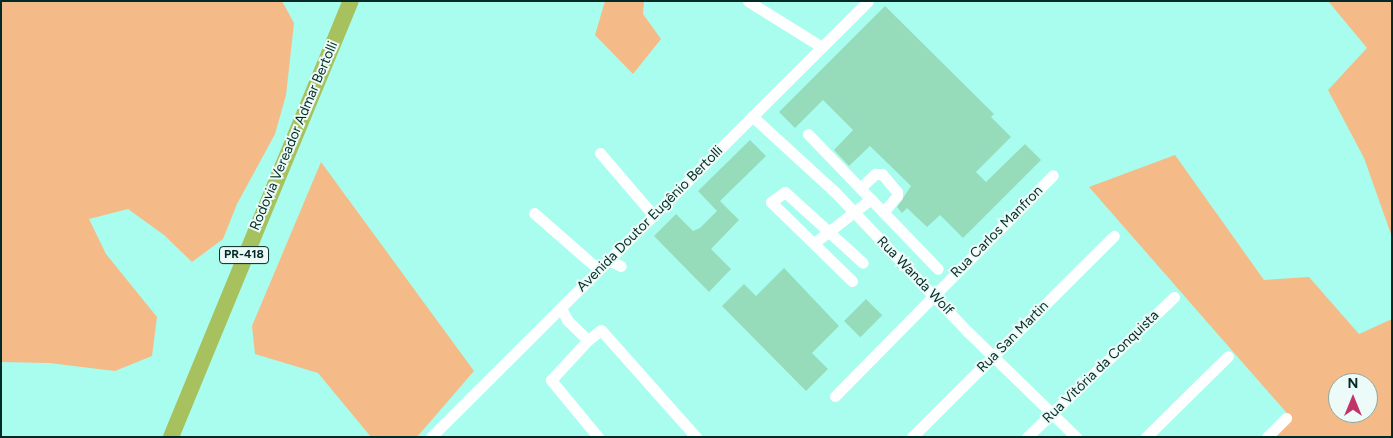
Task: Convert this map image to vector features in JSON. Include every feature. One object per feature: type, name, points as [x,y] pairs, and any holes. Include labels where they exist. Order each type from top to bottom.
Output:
[{"type":"highway","name":"Rodovia Vereador Admar Bertolli","points":[[171,437],[350,1]]},
{"type":"street","points":[[748,1],[822,47]]},
{"type":"street","name":"Avenida Doutor Eugênio Bertolli","points":[[436,435],[868,1]]},
{"type":"street","name":"Rua Wanda Wolf","points":[[752,116],[854,212],[934,296],[1076,437]]},
{"type":"street","points":[[808,134],[938,269]]},
{"type":"street","points":[[600,153],[654,216]]},
{"type":"street","points":[[860,188],[875,174],[882,174],[897,192],[897,196],[882,212]]},
{"type":"street","name":"Rua Carlos Manfron","points":[[835,396],[1053,175]]},
{"type":"street","points":[[852,280],[771,202],[785,192],[829,230],[863,263]]},
{"type":"street","points":[[814,243],[870,199]]},
{"type":"street","points":[[534,212],[599,270]]},
{"type":"street","name":"Rua San Martin","points":[[912,437],[1114,236]]},
{"type":"street","points":[[609,260],[621,266]]},
{"type":"street","name":"Rua Vitória da Conquista","points":[[1027,437],[1174,297]]},
{"type":"street","points":[[561,308],[567,320],[588,340]]},
{"type":"street","points":[[598,437],[551,380],[588,340],[602,330],[696,437]]},
{"type":"street","points":[[1146,437],[1228,356]]},
{"type":"street","points":[[1267,437],[1286,418]]},
{"type":"shaded area","points":[[1,1],[282,1],[294,23],[286,95],[275,134],[237,204],[223,239],[192,262],[164,235],[128,209],[89,219],[106,254],[157,317],[152,356],[115,371],[49,363],[1,362]]},
{"type":"shaded area","points":[[605,1],[644,1],[643,14],[661,39],[633,74],[595,35]]},
{"type":"shaded area","points":[[1328,1],[1392,2],[1392,237],[1364,158],[1328,90],[1367,48]]},
{"type":"shaded area","points":[[1175,155],[1264,280],[1309,277],[1359,334],[1392,319],[1392,437],[1275,437],[1292,419],[1089,187]]},
{"type":"shaded area","points":[[321,162],[474,371],[417,437],[371,437],[318,373],[255,354],[252,326]]},
{"type":"building","points":[[885,6],[994,114],[991,117],[1011,137],[976,172],[986,182],[1025,144],[1041,160],[963,238],[940,215],[927,227],[907,208],[902,213],[897,207],[911,186],[870,146],[849,166],[834,150],[853,130],[823,100],[795,128],[779,112]]},
{"type":"building","points":[[750,140],[766,156],[720,201],[739,220],[711,249],[731,269],[709,292],[654,236],[676,214],[693,231],[700,228],[717,211],[698,191]]},
{"type":"building","points":[[784,268],[839,326],[812,353],[828,369],[806,391],[722,306],[744,284],[756,296]]},
{"type":"building","points":[[866,299],[882,315],[860,337],[844,321]]}]
